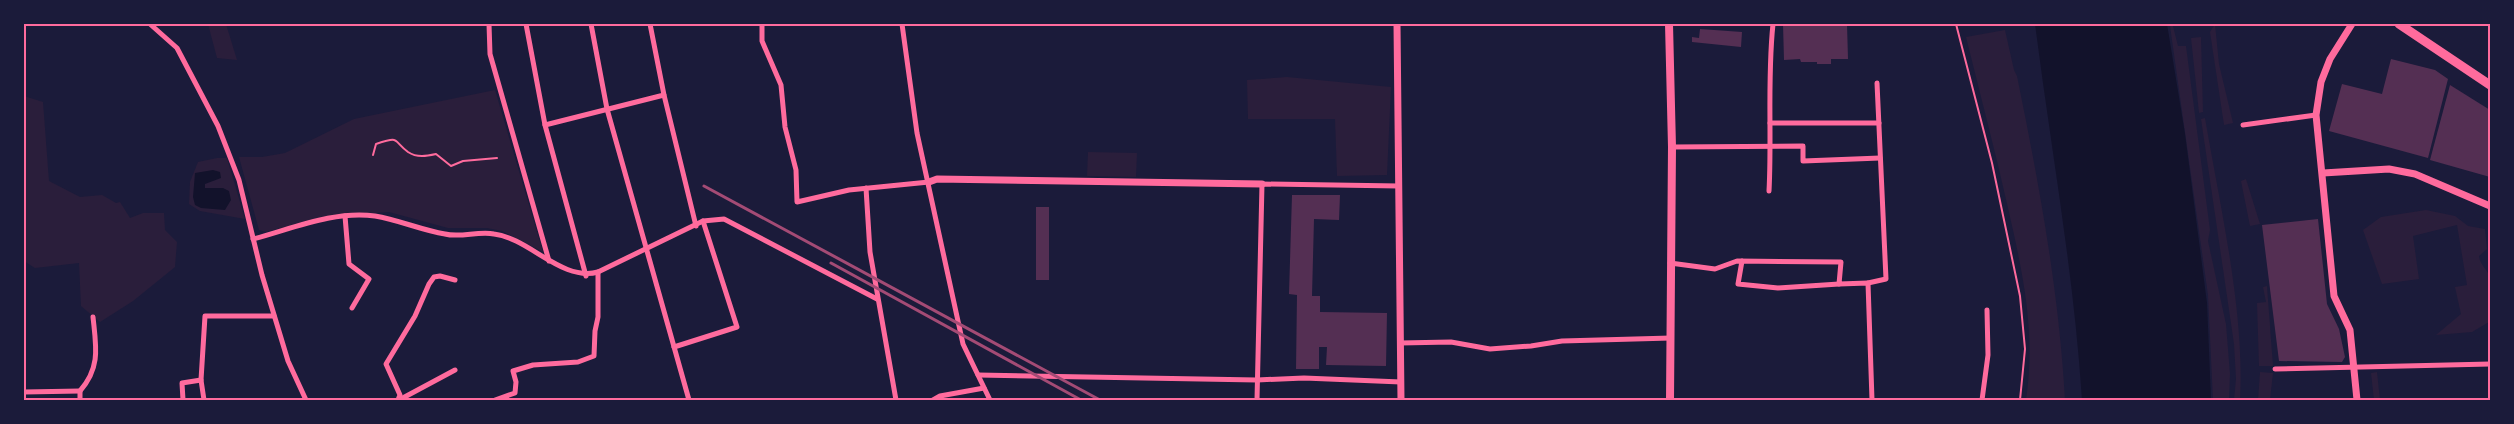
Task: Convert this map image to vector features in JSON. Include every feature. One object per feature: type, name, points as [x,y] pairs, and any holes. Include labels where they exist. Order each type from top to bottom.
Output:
[{"type":"main road","points":[[1669,24],[1672,147],[1670,400]]},
{"type":"main road","points":[[2399,24],[2490,85]]},
{"type":"street","points":[[150,24],[177,48],[218,126],[238,180],[252,239],[288,361],[306,400]]},
{"type":"street","points":[[489,24],[490,54],[549,261]]},
{"type":"street","points":[[526,24],[545,124],[586,276]]},
{"type":"street","points":[[591,24],[607,109],[689,400]]},
{"type":"street","points":[[650,24],[664,95],[696,226]]},
{"type":"street","points":[[762,24],[762,41],[781,85],[785,127],[796,170],[797,202],[849,190],[929,182],[937,179],[1399,186]]},
{"type":"street","points":[[902,24],[917,133],[964,344],[990,400]]},
{"type":"street","points":[[1397,24],[1401,400]]},
{"type":"street","points":[[1769,191],[1771,146],[1768,67],[1773,24]]},
{"type":"street","points":[[2352,24],[2330,59],[2321,82],[2316,115],[2323,173],[2322,194],[2334,296],[2350,330],[2357,400]]},
{"type":"street","points":[[1742,261],[1738,284],[1778,288],[1868,283],[1886,279],[1877,83]]},
{"type":"street","points":[[545,124],[664,95]]},
{"type":"street","points":[[2243,125],[2316,115]]},
{"type":"street","points":[[1770,123],[1879,123]]},
{"type":"street","points":[[1672,147],[1803,146],[1803,161],[1880,158]]},
{"type":"street","points":[[2323,173],[2389,169],[2415,174],[2490,206]]},
{"type":"street","points":[[1257,400],[1262,184]]},
{"type":"street","points":[[866,188],[870,252],[877,299],[892,368],[896,400]]},
{"type":"street","points":[[252,239],[345,216],[373,216],[446,235],[495,234],[513,239],[549,261],[586,276],[696,226],[703,221],[724,219],[877,299]]},
{"type":"street","points":[[345,216],[349,264],[369,279],[352,308]]},
{"type":"street","points":[[674,347],[737,327],[703,221]]},
{"type":"street","points":[[1670,263],[1715,269],[1742,261],[1842,262],[1839,284]]},
{"type":"street","points":[[497,400],[515,393],[516,382],[513,371],[533,365],[578,362],[594,356],[598,317],[598,272]]},
{"type":"street","points":[[399,400],[400,395],[386,364],[415,316],[429,284],[434,278],[440,276],[454,280]]},
{"type":"street","points":[[1868,283],[1872,400]]},
{"type":"street","points":[[1982,400],[1988,355],[1987,310]]},
{"type":"street","points":[[204,400],[201,380],[205,316],[274,316]]},
{"type":"street","points":[[80,400],[80,390],[92,377],[96,348],[93,317]]},
{"type":"street","points":[[1400,343],[1451,342],[1490,349],[1532,346],[1562,340],[1671,338]]},
{"type":"street","points":[[2276,369],[2490,364]]},
{"type":"street","points":[[399,400],[455,370]]},
{"type":"street","points":[[978,375],[1257,380],[1304,378],[1401,382]]},
{"type":"street","points":[[183,400],[182,383],[201,380]]},
{"type":"street","points":[[935,400],[984,388]]},
{"type":"street","points":[[24,392],[80,390]]},
{"type":"path","points":[[1956,24],[1992,163],[2020,296],[2025,350],[2020,400]]},
{"type":"path","points":[[373,155],[376,144],[390,139],[399,142],[408,153],[421,157],[436,154],[451,166],[463,161],[497,158]]},
{"type":"shaded area","points":[[208,24],[226,24],[237,60],[217,58]]},
{"type":"shaded area","points":[[2035,24],[2167,24],[2185,134],[2207,303],[2211,400],[2082,400],[2074,306]]},
{"type":"shaded area","points":[[2215,24],[2219,64],[2233,123],[2224,125],[2210,32]]},
{"type":"shaded area","points":[[2170,26],[2173,26],[2178,46],[2186,46],[2210,230],[2208,241],[2226,324],[2230,374],[2229,400],[2213,400],[2208,295]]},
{"type":"shaded area","points":[[2005,30],[2017,76],[2047,238],[2058,319],[2065,400],[2026,400],[2030,351],[2023,280],[2003,186],[1966,37]]},
{"type":"shaded area","points":[[2201,37],[2203,112],[2199,113],[2191,38]]},
{"type":"shaded area","points":[[1287,77],[1391,87],[1387,175],[1337,176],[1335,119],[1248,119],[1247,80]]},
{"type":"shaded area","points":[[495,90],[543,252],[502,231],[487,228],[448,228],[389,212],[321,217],[266,232],[259,230],[239,157],[262,157],[285,153],[354,119]]},
{"type":"shaded area","points":[[24,96],[43,102],[49,181],[80,197],[102,195],[116,203],[120,202],[130,218],[143,213],[164,213],[165,230],[177,242],[175,267],[133,301],[100,322],[81,306],[79,263],[35,268],[24,261]]},
{"type":"shaded area","points":[[2205,118],[2235,295],[2241,366],[2240,400],[2234,400],[2236,379],[2234,344],[2201,119]]},
{"type":"shaded area","points":[[1088,152],[1137,153],[1136,177],[1087,176]]},
{"type":"shaded area","points":[[227,158],[245,219],[200,211],[189,204],[190,182],[198,162]]},
{"type":"shaded area","points":[[213,170],[220,172],[221,178],[205,184],[205,188],[223,188],[229,191],[231,200],[225,210],[201,208],[195,205],[193,197],[195,173]]},
{"type":"shaded area","points":[[2246,179],[2260,224],[2250,226],[2241,181]]},
{"type":"shaded area","points":[[2426,210],[2455,216],[2468,226],[2485,229],[2487,249],[2479,256],[2491,281],[2489,322],[2472,332],[2436,335],[2461,314],[2455,287],[2467,285],[2457,225],[2413,236],[2419,279],[2382,284],[2363,230],[2381,217]]},
{"type":"shaded area","points":[[2267,286],[2273,366],[2259,366],[2257,303],[2266,302],[2263,287]]},
{"type":"shaded area","points":[[2260,372],[2273,373],[2270,400],[2258,400]]},
{"type":"shaded area","points":[[2377,372],[2380,400],[2374,400],[2371,373]]},
{"type":"building","points":[[1783,24],[1847,24],[1848,59],[1831,59],[1831,64],[1801,62],[1800,59],[1784,60]]},
{"type":"building","points":[[1700,29],[1742,32],[1741,47],[1692,42],[1692,37],[1699,38]]},
{"type":"building","points":[[2391,59],[2435,70],[2448,79],[2428,158],[2329,131],[2342,84],[2382,94]]},
{"type":"building","points":[[2450,85],[2490,110],[2490,177],[2430,160]]},
{"type":"building","points":[[1292,195],[1340,195],[1339,220],[1314,219],[1312,296],[1320,296],[1320,312],[1387,313],[1386,366],[1326,365],[1327,347],[1319,347],[1319,369],[1296,369],[1297,295],[1289,294]]},
{"type":"building","points":[[1036,207],[1049,207],[1049,280],[1036,280]]},
{"type":"building","points":[[2318,219],[2327,304],[2339,329],[2345,357],[2342,362],[2279,361],[2262,225]]},
{"type":"railway","points":[[704,186],[1100,400]]},
{"type":"railway","points":[[831,263],[1081,400]]}]
